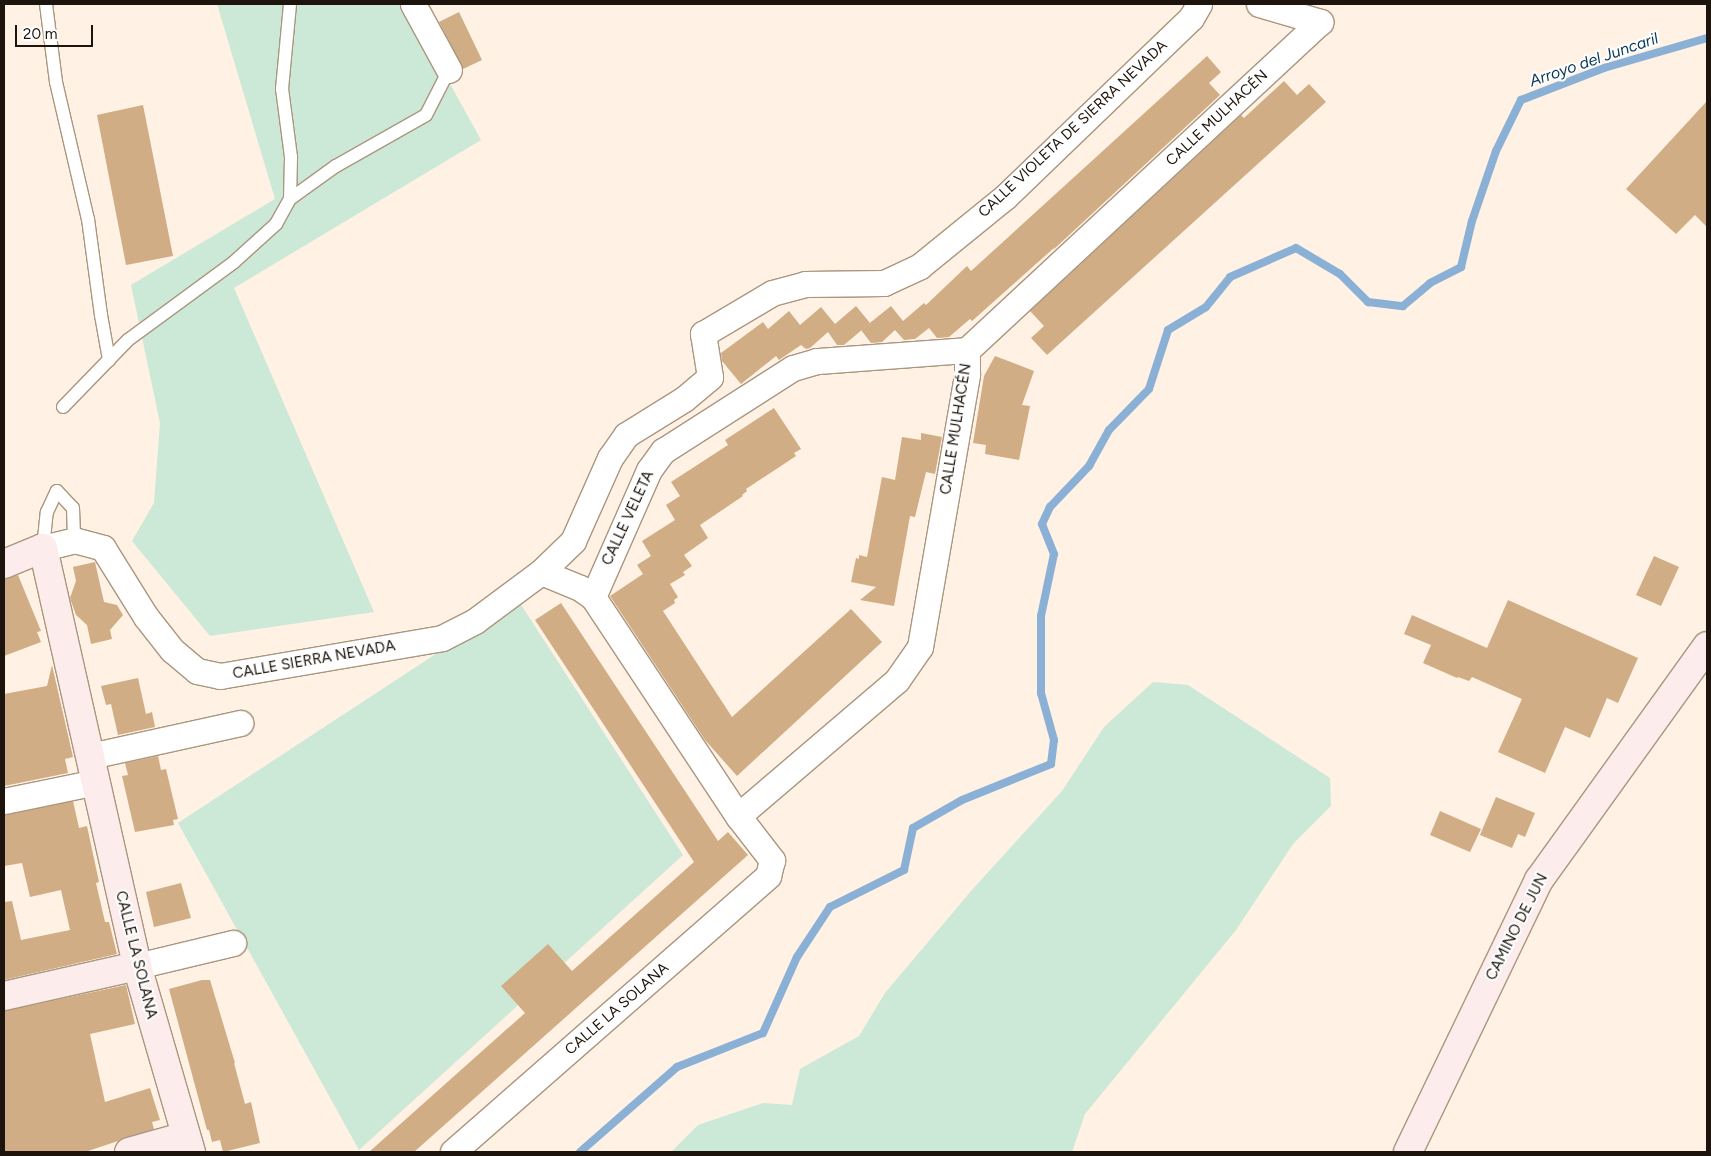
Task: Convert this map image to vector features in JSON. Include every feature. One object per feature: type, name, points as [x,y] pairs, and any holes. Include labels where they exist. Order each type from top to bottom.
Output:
[{"type":"street","points":[[413,4],[448,70]]},
{"type":"street","name":"CALLE VIOLETA DE SIERRA NEVADA","points":[[541,572],[573,541],[610,458],[626,435],[684,399],[710,377],[703,334],[772,293],[805,284],[884,283],[920,266],[1005,197],[1191,18],[1199,4]]},
{"type":"street","name":"CALLE MULHACÉN","points":[[738,816],[897,680],[920,647],[967,374],[967,350],[1320,22],[1259,4]]},
{"type":"street","name":"CALLE VELETA","points":[[593,597],[649,470],[663,451],[793,368],[817,361],[967,350]]},
{"type":"street","name":"CALLE SIERRA NEVADA","points":[[43,548],[74,540],[103,548],[146,617],[172,650],[197,671],[220,676],[442,638],[475,621],[541,572]]},
{"type":"street","points":[[4,564],[43,548]]},
{"type":"street","name":"CALLE LA SOLANA","points":[[43,548],[137,966],[189,1144]]},
{"type":"street","points":[[541,572],[580,588],[593,597],[738,816]]},
{"type":"street","name":"CAMINO DE JUN","points":[[1408,1152],[1539,880],[1707,646]]},
{"type":"street","points":[[4,802],[93,769],[240,723]]},
{"type":"street","name":"CALLE LA SOLANA","points":[[453,1152],[768,876],[772,860],[738,816]]},
{"type":"street","points":[[4,996],[233,943]]},
{"type":"street","points":[[129,1152],[189,1144]]},
{"type":"lane","points":[[46,4],[56,82],[88,219],[100,315],[109,360]]},
{"type":"lane","points":[[290,4],[282,89],[291,157],[290,200]]},
{"type":"lane","points":[[63,407],[128,340],[234,262],[276,224],[290,200],[336,166],[426,115],[448,70]]},
{"type":"lane","points":[[43,548],[47,512],[57,492],[73,508],[74,540]]},
{"type":"green space","points":[[217,4],[406,4],[481,140],[234,288],[374,612],[210,636],[132,541],[154,503],[160,423],[131,285],[275,199]]},
{"type":"green space","points":[[518,600],[683,855],[359,1150],[178,823]]},
{"type":"green space","points":[[1153,682],[1188,685],[1330,778],[1331,806],[1293,844],[1236,930],[1085,1114],[1072,1152],[671,1152],[698,1125],[763,1103],[792,1105],[800,1069],[859,1036],[885,993],[971,891],[1062,791],[1104,727]]},
{"type":"building","points":[[459,12],[482,60],[463,69],[439,22]]},
{"type":"building","points":[[1207,56],[1221,72],[1209,83],[1220,95],[1053,250],[1055,247],[972,321],[970,319],[949,337],[937,338],[929,328],[915,339],[904,340],[895,330],[882,342],[871,343],[861,330],[891,306],[903,321],[924,303],[926,305],[967,266],[971,271]]},
{"type":"building","points":[[1284,81],[1297,95],[1309,84],[1326,102],[1047,355],[1031,338],[1044,326],[1030,311],[1241,115],[1244,118]]},
{"type":"building","points":[[1707,101],[1707,227],[1695,215],[1676,234],[1626,189]]},
{"type":"building","points":[[143,105],[173,256],[126,265],[97,115]]},
{"type":"building","points":[[856,306],[870,323],[844,345],[837,345],[828,332],[810,348],[806,349],[801,345],[779,360],[776,356],[741,384],[722,361],[721,353],[763,322],[768,329],[789,311],[800,325],[821,307],[835,324]]},
{"type":"building","points":[[995,356],[1034,371],[1022,405],[1030,406],[1019,460],[985,454],[986,445],[973,443],[984,376]]},
{"type":"building","points":[[774,408],[801,449],[794,453],[796,456],[746,489],[747,491],[743,496],[700,525],[708,538],[684,555],[692,566],[683,572],[685,575],[670,584],[678,597],[674,600],[675,603],[663,611],[732,717],[851,609],[882,642],[737,776],[705,740],[610,596],[643,574],[637,565],[651,556],[642,541],[675,520],[666,505],[680,496],[671,482],[728,445],[725,440]]},
{"type":"building","points":[[921,433],[942,437],[935,474],[926,472],[915,517],[910,516],[894,606],[860,600],[876,587],[851,582],[856,558],[859,559],[859,555],[867,557],[882,477],[895,480],[902,437],[921,440]]},
{"type":"building","points":[[1654,556],[1679,567],[1661,606],[1636,595]]},
{"type":"building","points":[[95,562],[104,602],[117,605],[123,615],[110,630],[112,639],[91,644],[87,625],[76,615],[70,598],[76,581],[73,567]]},
{"type":"building","points":[[18,575],[41,631],[37,632],[41,642],[4,656],[4,579]]},
{"type":"building","points":[[1508,600],[1638,658],[1618,703],[1607,698],[1590,738],[1565,727],[1545,773],[1498,752],[1522,699],[1472,677],[1469,681],[1457,678],[1423,663],[1431,645],[1404,634],[1412,615],[1487,648]]},
{"type":"building","points":[[561,603],[718,841],[728,832],[748,855],[414,1152],[369,1152],[525,1013],[501,986],[548,944],[572,971],[694,862],[535,620]]},
{"type":"building","points":[[52,665],[73,757],[65,759],[68,773],[4,786],[4,694],[47,686]]},
{"type":"building","points":[[138,678],[146,714],[152,712],[155,727],[118,735],[111,704],[106,705],[101,686]]},
{"type":"building","points":[[158,756],[161,770],[166,769],[178,819],[173,820],[174,825],[135,832],[122,776],[128,775],[125,763]]},
{"type":"building","points":[[1496,797],[1535,813],[1525,837],[1518,834],[1512,848],[1480,835]]},
{"type":"building","points":[[73,801],[79,828],[87,826],[99,882],[96,883],[105,922],[109,922],[117,954],[4,980],[4,902],[12,901],[21,940],[70,930],[61,890],[30,897],[22,863],[4,866],[4,815]]},
{"type":"building","points":[[1440,811],[1481,829],[1470,852],[1430,835]]},
{"type":"building","points":[[181,883],[191,918],[154,927],[146,892]]},
{"type":"building","points":[[202,980],[210,980],[235,1063],[245,1104],[251,1102],[260,1143],[223,1152],[220,1140],[212,1142],[209,1130],[207,1130],[169,989]]},
{"type":"building","points":[[126,985],[135,1024],[90,1034],[105,1102],[150,1088],[160,1120],[152,1122],[154,1129],[85,1152],[4,1152],[4,1011]]},
{"type":"waterway","name":"Arroyo del Juncaril","points":[[580,1152],[677,1067],[763,1033],[797,957],[830,907],[904,870],[913,828],[962,800],[1051,764],[1054,740],[1041,693],[1041,616],[1054,554],[1042,524],[1050,507],[1089,466],[1109,430],[1149,389],[1168,330],[1206,307],[1230,277],[1296,248],[1340,274],[1368,302],[1403,306],[1430,283],[1461,267],[1472,221],[1496,151],[1521,100],[1604,68],[1707,38]]}]
